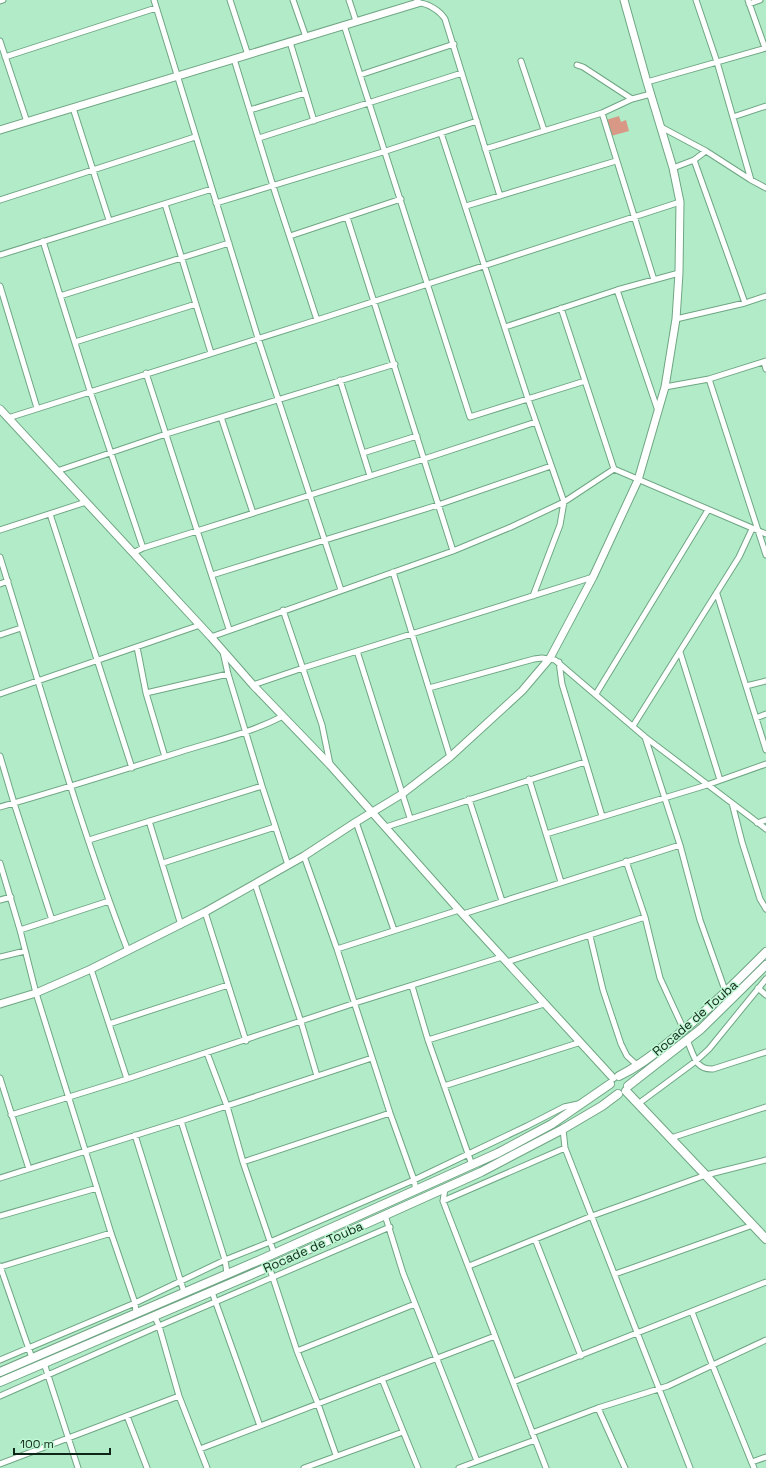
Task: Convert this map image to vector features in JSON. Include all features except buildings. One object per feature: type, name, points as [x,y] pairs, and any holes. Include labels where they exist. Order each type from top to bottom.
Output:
[{"type":"main road","name":"Rocade de Touba","points":[[0,1372],[136,1312],[274,1254],[374,1208],[498,1154],[552,1124],[583,1104],[614,1079],[638,1066],[684,1030],[726,993],[766,952]]},
{"type":"main road","name":"Rocade de Touba","points":[[627,1089],[722,1009],[766,965]]},
{"type":"main road","points":[[627,1089],[618,1094],[612,1091],[614,1079],[622,1076],[627,1080],[627,1089],[638,1104],[766,1239]]},
{"type":"main road","name":"Rocade de Touba","points":[[0,1382],[269,1268],[445,1188],[507,1159],[563,1130],[602,1106],[618,1094]]},
{"type":"street","points":[[154,0],[258,338],[341,590]]},
{"type":"street","points":[[230,0],[248,54]]},
{"type":"street","points":[[293,0],[306,37]]},
{"type":"street","points":[[349,0],[356,21]]},
{"type":"street","points":[[0,1004],[36,993],[128,951],[205,912],[304,856],[402,794],[450,757],[522,691],[550,658],[593,577],[638,480],[665,387],[676,319],[679,273],[680,202],[673,168],[624,0]]},
{"type":"street","points":[[696,0],[717,62],[751,180]]},
{"type":"street","points":[[647,82],[765,48],[749,2],[760,0]]},
{"type":"street","points":[[0,130],[418,2],[426,4],[443,15],[446,19],[500,196]]},
{"type":"street","points":[[5,57],[156,8]]},
{"type":"street","points":[[344,25],[386,151],[470,417],[585,381]]},
{"type":"street","points":[[0,41],[27,122]]},
{"type":"street","points":[[290,42],[314,121]]},
{"type":"street","points":[[360,75],[454,44]]},
{"type":"street","points":[[234,59],[273,186],[317,320]]},
{"type":"street","points":[[521,61],[544,130]]},
{"type":"street","points":[[577,65],[583,67],[632,99]]},
{"type":"street","points":[[259,138],[462,73]]},
{"type":"street","points":[[250,110],[305,93]]},
{"type":"street","points":[[485,149],[602,113],[632,99],[651,94]]},
{"type":"street","points":[[733,117],[766,106]]},
{"type":"street","points":[[73,108],[109,220]]},
{"type":"street","points":[[602,113],[654,280]]},
{"type":"street","points":[[216,203],[386,151],[477,121]]},
{"type":"street","points":[[661,127],[706,151],[766,188]]},
{"type":"street","points":[[441,132],[528,399],[564,502],[560,524],[533,596]]},
{"type":"street","points":[[0,200],[195,137]]},
{"type":"street","points":[[673,168],[694,160],[706,151]]},
{"type":"street","points":[[694,160],[745,303]]},
{"type":"street","points":[[466,206],[616,161]]},
{"type":"street","points":[[0,255],[212,189]]},
{"type":"street","points":[[290,236],[401,199]]},
{"type":"street","points":[[8,418],[317,320],[680,202]]},
{"type":"street","points":[[164,204],[211,353]]},
{"type":"street","points":[[347,217],[395,364],[453,551]]},
{"type":"street","points":[[43,241],[90,391],[143,548]]},
{"type":"street","points":[[60,296],[229,243]]},
{"type":"street","points":[[505,327],[617,290],[679,273]]},
{"type":"street","points":[[0,286],[37,408]]},
{"type":"street","points":[[617,290],[658,411]]},
{"type":"street","points":[[676,319],[745,303],[766,296]]},
{"type":"street","points":[[75,342],[196,304]]},
{"type":"street","points":[[561,308],[614,469],[766,534]]},
{"type":"street","points":[[665,387],[709,379],[765,362],[766,369]]},
{"type":"street","points":[[57,470],[166,434],[395,364]]},
{"type":"street","points":[[146,373],[230,629]]},
{"type":"street","points":[[709,379],[766,555]]},
{"type":"street","points":[[340,380],[370,476]]},
{"type":"street","points":[[0,409],[211,637],[252,685],[330,765],[544,1004],[614,1079]]},
{"type":"street","points":[[221,417],[253,513]]},
{"type":"street","points":[[134,553],[143,548],[536,422]]},
{"type":"street","points":[[363,453],[417,436]]},
{"type":"street","points":[[212,575],[438,505],[551,466]]},
{"type":"street","points":[[211,637],[453,551],[511,527],[564,502],[614,469]]},
{"type":"street","points":[[0,530],[86,502]]},
{"type":"street","points":[[596,694],[708,510]]},
{"type":"street","points":[[50,514],[132,768]]},
{"type":"street","points":[[633,726],[739,557],[752,529]]},
{"type":"street","points":[[0,556],[71,786],[109,901],[128,951]]},
{"type":"street","points":[[393,572],[450,757]]},
{"type":"street","points":[[252,685],[593,577]]},
{"type":"street","points":[[0,584],[8,581]]},
{"type":"street","points":[[716,594],[766,750]]},
{"type":"street","points":[[284,610],[322,725],[330,765]]},
{"type":"street","points":[[0,694],[200,626]]},
{"type":"street","points":[[0,635],[21,628]]},
{"type":"street","points":[[137,647],[146,693],[165,757]]},
{"type":"street","points":[[223,651],[228,674],[262,786],[288,865]]},
{"type":"street","points":[[357,651],[410,818]]},
{"type":"street","points":[[680,652],[720,780]]},
{"type":"street","points":[[429,688],[534,659],[550,658],[559,662],[645,737],[766,829]]},
{"type":"street","points":[[559,662],[562,684],[602,816]]},
{"type":"street","points":[[146,693],[228,674]]},
{"type":"street","points":[[746,686],[766,681]]},
{"type":"street","points":[[756,718],[766,714]]},
{"type":"street","points":[[0,807],[132,768],[246,731],[272,722],[283,716]]},
{"type":"street","points":[[645,737],[680,845],[700,920],[726,993]]},
{"type":"street","points":[[0,756],[52,920]]},
{"type":"street","points":[[386,827],[529,779],[585,762]]},
{"type":"street","points":[[546,834],[707,785],[766,764]]},
{"type":"street","points":[[529,779],[561,882]]},
{"type":"street","points":[[89,840],[262,786]]},
{"type":"street","points":[[469,799],[502,901]]},
{"type":"street","points":[[732,803],[742,842],[760,899],[766,909]]},
{"type":"street","points":[[757,822],[766,820]]},
{"type":"street","points":[[149,821],[181,924]]},
{"type":"street","points":[[356,822],[394,930]]},
{"type":"street","points":[[163,864],[275,827]]},
{"type":"street","points":[[337,949],[394,930],[502,901],[680,845]]},
{"type":"street","points":[[304,856],[337,949],[390,1113],[414,1180],[416,1190]]},
{"type":"street","points":[[626,861],[645,917],[660,978],[684,1030]]},
{"type":"street","points":[[0,863],[11,897],[36,993],[111,1233],[135,1303],[136,1312]]},
{"type":"street","points":[[255,884],[301,1022],[317,1076]]},
{"type":"street","points":[[0,900],[11,897]]},
{"type":"street","points":[[20,930],[109,901]]},
{"type":"street","points":[[205,912],[246,1041]]},
{"type":"street","points":[[11,1115],[246,1041],[355,1003],[590,936],[645,917]]},
{"type":"street","points":[[590,936],[603,990],[621,1044],[627,1056],[638,1066]]},
{"type":"street","points":[[0,957],[25,951]]},
{"type":"street","points":[[91,969],[127,1079]]},
{"type":"street","points":[[638,1104],[696,1061],[716,1043],[758,988],[766,980]]},
{"type":"street","points":[[109,1024],[228,985]]},
{"type":"street","points":[[412,986],[428,1040],[472,1165]]},
{"type":"street","points":[[758,988],[766,995]]},
{"type":"street","points":[[428,1040],[544,1004]]},
{"type":"street","points":[[687,1040],[696,1061],[702,1068],[713,1069],[766,1052]]},
{"type":"street","points":[[444,1086],[580,1042]]},
{"type":"street","points":[[207,1053],[227,1106],[243,1162],[274,1254]]},
{"type":"street","points":[[0,1178],[181,1121],[372,1058]]},
{"type":"street","points":[[0,1078],[29,1169]]},
{"type":"street","points":[[0,1360],[135,1303],[224,1260],[270,1242],[414,1180],[564,1107],[583,1104]]},
{"type":"street","points":[[671,1138],[766,1107]]},
{"type":"street","points":[[243,1162],[390,1113]]},
{"type":"street","points":[[181,1121],[227,1273]]},
{"type":"street","points":[[563,1130],[565,1148],[690,1468]]},
{"type":"street","points":[[135,1135],[184,1292]]},
{"type":"street","points":[[443,1201],[565,1148]]},
{"type":"street","points":[[469,1266],[592,1216],[706,1175],[766,1160]]},
{"type":"street","points":[[0,1216],[97,1188]]},
{"type":"street","points":[[445,1188],[443,1201],[546,1468]]},
{"type":"street","points":[[385,1215],[390,1227],[402,1273],[477,1461]]},
{"type":"street","points":[[615,1274],[753,1225]]},
{"type":"street","points":[[0,1396],[390,1227]]},
{"type":"street","points":[[32,1358],[30,1348],[0,1266],[111,1233]]},
{"type":"street","points":[[535,1239],[581,1356]]},
{"type":"street","points":[[269,1268],[274,1278],[296,1351],[318,1404],[336,1456]]},
{"type":"street","points":[[513,1382],[766,1282]]},
{"type":"street","points":[[212,1292],[260,1426]]},
{"type":"street","points":[[296,1351],[415,1304]]},
{"type":"street","points":[[692,1312],[754,1468]]},
{"type":"street","points":[[155,1317],[159,1326],[179,1396],[207,1468]]},
{"type":"street","points":[[200,1449],[495,1336]]},
{"type":"street","points":[[532,1433],[598,1408],[659,1389],[766,1340]]},
{"type":"street","points":[[44,1363],[78,1468]]},
{"type":"street","points":[[382,1379],[402,1432],[418,1468]]},
{"type":"street","points":[[0,1464],[179,1396]]},
{"type":"street","points":[[598,1408],[625,1468]]},
{"type":"street","points":[[127,1416],[147,1468]]},
{"type":"street","points":[[304,1468],[402,1432]]},
{"type":"street","points":[[458,1468],[535,1440]]},
{"type":"street","points":[[752,1462],[766,1457]]},
{"type":"shaded area","points":[[619,116],[621,122],[626,120],[629,131],[611,136],[606,120]]}]
